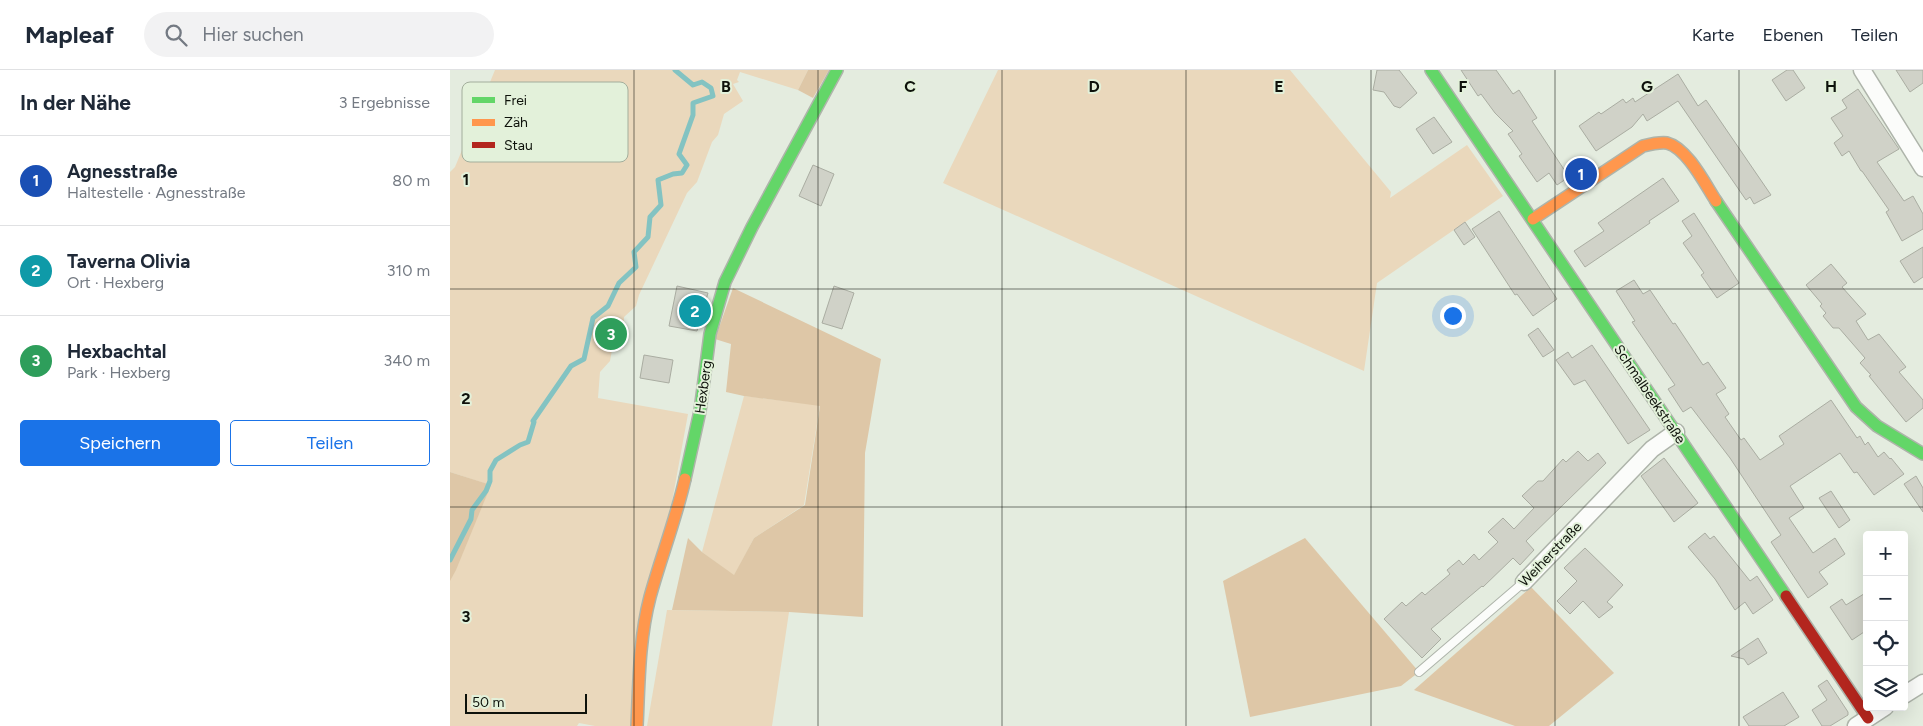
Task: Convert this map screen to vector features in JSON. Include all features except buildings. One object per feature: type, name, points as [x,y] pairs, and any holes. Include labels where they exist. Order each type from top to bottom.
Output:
[{"type":"street","name":"Hexberg","points":[[637,726],[640,654],[650,598],[677,514],[700,410],[710,334],[725,282],[761,209],[837,70]]},
{"type":"street","name":"Schmalbeekstraße","points":[[1431,70],[1676,432],[1862,722]]},
{"type":"street","points":[[1862,70],[1923,168]]},
{"type":"street","points":[[1533,219],[1643,146],[1659,143],[1672,144],[1684,155],[1856,407],[1877,426],[1923,454]]},
{"type":"street","name":"Weiherstraße","points":[[1524,582],[1652,449],[1676,432]]},
{"type":"street","points":[[1908,692],[1923,683]]},
{"type":"street","points":[[1862,722],[1880,711]]},
{"type":"lane","name":"Weiherstraße","points":[[1419,672],[1524,582]]},
{"type":"shaded area","points":[[495,70],[808,70],[798,90],[740,72],[737,80],[739,82],[733,84],[743,101],[724,114],[718,135],[712,142],[697,182],[687,193],[639,295],[636,306],[624,317],[624,329],[612,350],[610,361],[600,372],[598,398],[688,414],[631,726],[595,726],[579,723],[577,726],[450,726],[450,558],[490,485],[450,472],[450,172],[455,167],[462,150],[462,162],[628,162],[628,82],[490,82]]},
{"type":"shaded area","points":[[808,70],[829,70],[813,98],[798,90]]},
{"type":"shaded area","points":[[998,70],[1290,70],[1391,192],[1390,198],[1467,145],[1503,196],[1377,283],[1364,371],[943,183]]},
{"type":"shaded area","points":[[733,288],[881,359],[865,453],[863,617],[789,612],[672,610],[688,538],[702,552],[734,575],[754,538],[805,505],[820,406],[726,392],[731,344],[715,339]]},
{"type":"shaded area","points":[[744,396],[820,405],[804,505],[754,538],[734,576],[702,552]]},
{"type":"shaded area","points":[[450,472],[491,485],[450,581]]},
{"type":"shaded area","points":[[1305,538],[1419,672],[1401,686],[1250,717],[1223,581]]},
{"type":"shaded area","points":[[1531,587],[1614,673],[1549,726],[1515,726],[1414,690]]},
{"type":"shaded area","points":[[667,610],[789,612],[772,726],[647,726]]},
{"type":"waterway","points":[[450,560],[471,519],[472,510],[486,491],[490,481],[490,471],[496,460],[528,442],[533,421],[571,366],[584,359],[593,318],[608,306],[619,283],[636,267],[634,252],[648,237],[650,217],[661,205],[658,180],[673,174],[682,173],[687,165],[679,154],[693,115],[693,103],[713,96],[711,88],[702,82],[693,85],[675,70]]},
{"type":"traffic: fast","points":[[685,479],[700,411],[710,334],[725,282],[752,227],[837,70]]},
{"type":"traffic: fast","points":[[1431,70],[1786,596]]},
{"type":"traffic: fast","points":[[1716,201],[1856,407],[1877,426],[1923,454]]},
{"type":"traffic: slow","points":[[1533,219],[1643,146],[1658,143],[1667,143],[1682,152],[1695,168],[1716,201]]},
{"type":"traffic: slow","points":[[637,726],[640,661],[646,613],[685,479]]},
{"type":"traffic: jam","points":[[1786,596],[1868,718]]},
{"type":"place","name":"Agnesstraße","points":[[1581,174]]},
{"type":"place","name":"Taverna Olivia","points":[[695,311]]},
{"type":"place","name":"Hexbachtal","points":[[611,334]]}]
